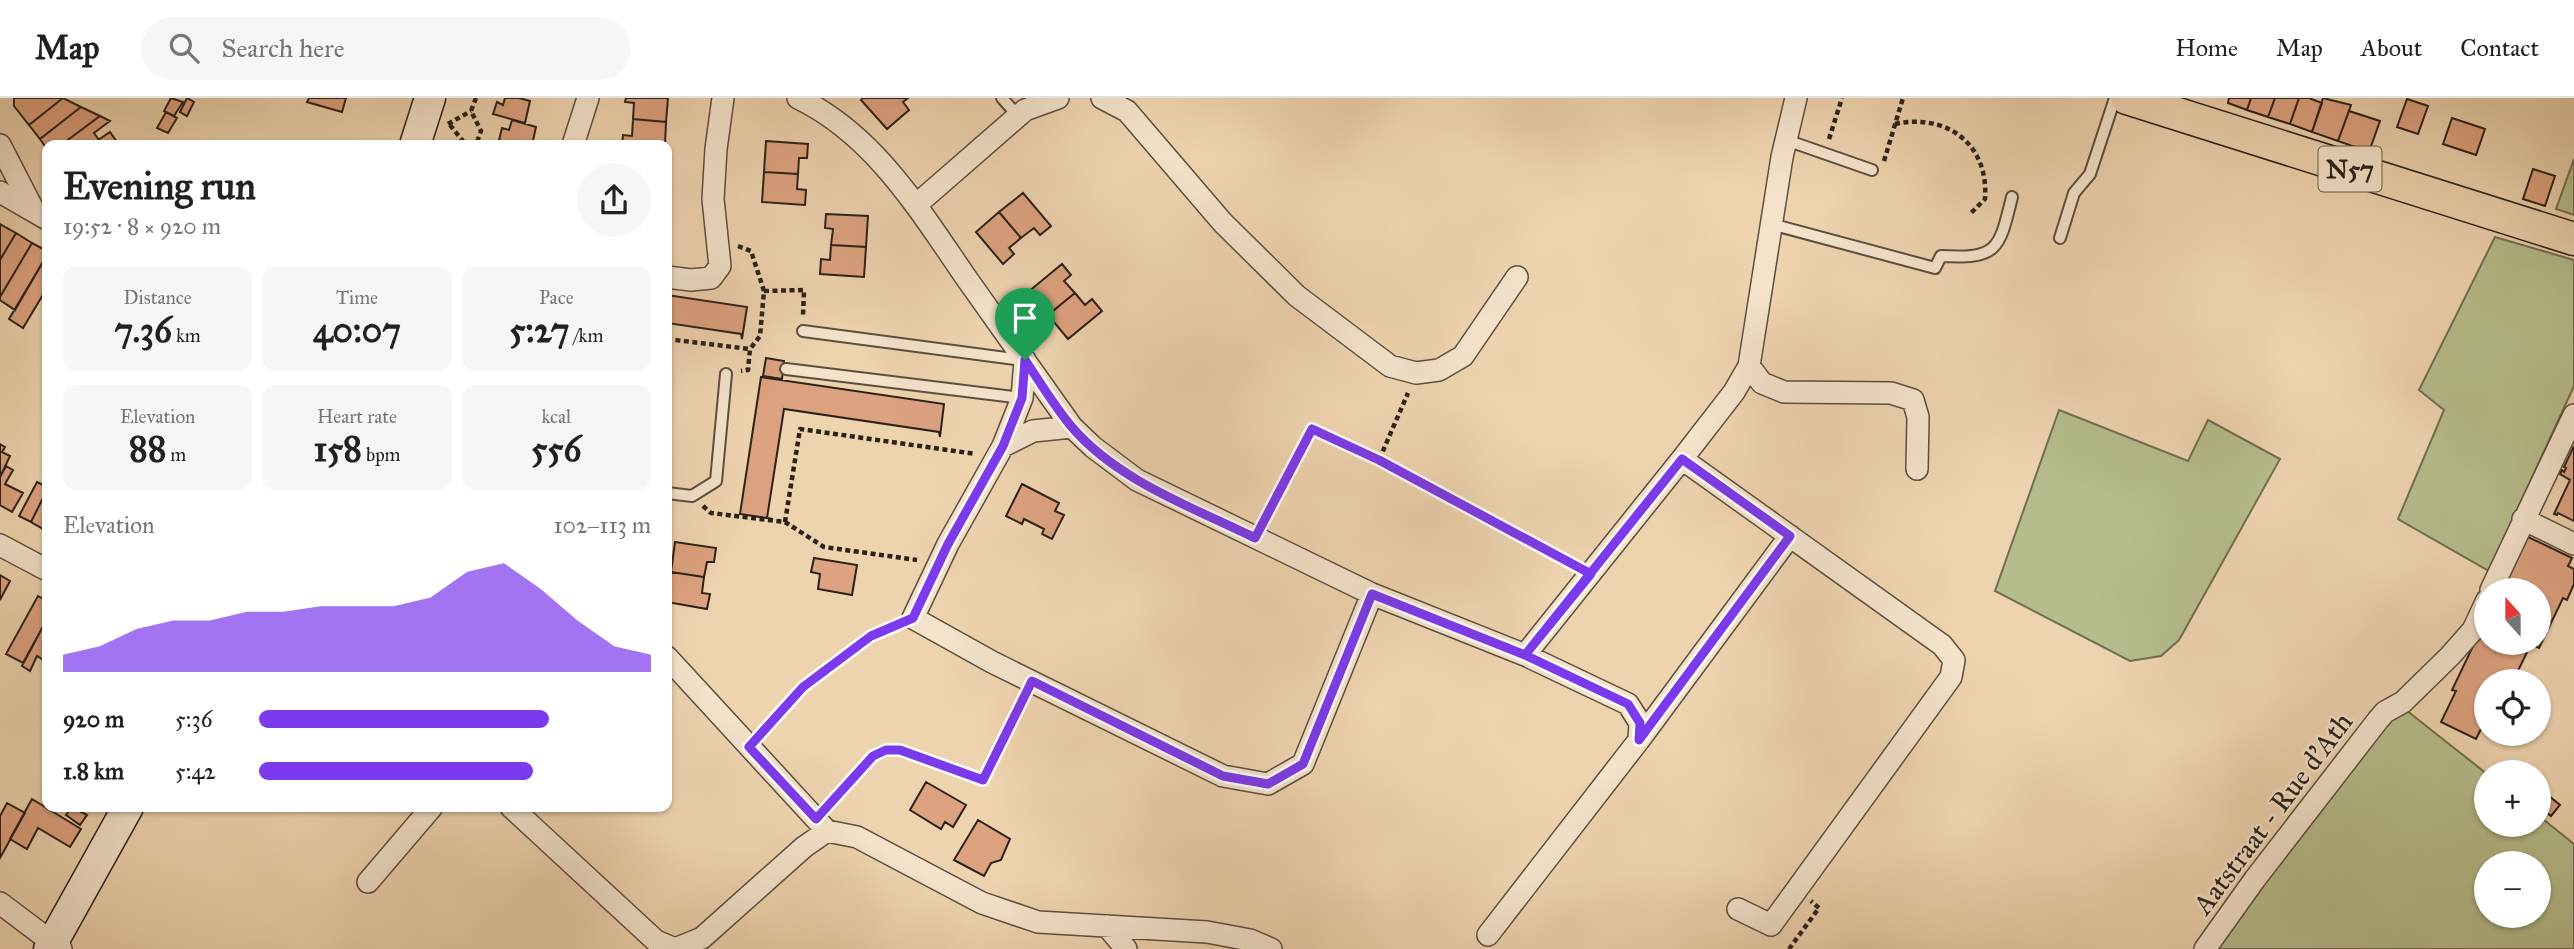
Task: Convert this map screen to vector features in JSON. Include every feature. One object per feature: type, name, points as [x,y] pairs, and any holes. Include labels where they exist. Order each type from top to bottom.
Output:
[{"type":"main road","name":"N57","points":[[2127,98],[2574,239]]},
{"type":"street","points":[[417,140],[430,98]]},
{"type":"street","points":[[575,140],[588,98]]},
{"type":"street","points":[[672,278],[691,280],[711,278],[720,266],[712,199],[723,98]]},
{"type":"street","points":[[798,98],[816,107],[873,151],[916,205],[1072,427],[1093,447],[1137,480],[1255,538],[1372,594],[1525,655],[1628,704],[1640,723],[1639,740]]},
{"type":"street","points":[[916,205],[1025,110],[1058,98]]},
{"type":"street","points":[[1102,98],[1127,111],[1223,223],[1297,296],[1390,366],[1416,373],[1439,370],[1463,356],[1517,277]]},
{"type":"street","points":[[1525,655],[1682,459],[1734,391],[1749,366],[1771,224],[1796,98]]},
{"type":"street","points":[[0,145],[41,215]]},
{"type":"street","points":[[0,192],[41,215]]},
{"type":"street","points":[[1025,360],[1022,398],[1000,452],[939,563],[913,618],[992,662],[1223,776],[1268,784],[1303,764],[1372,594]]},
{"type":"street","points":[[1749,366],[1762,383],[1784,393],[1891,393],[1913,400],[1918,417],[1917,468]]},
{"type":"street","points":[[2496,578],[2574,415]]},
{"type":"street","points":[[1000,452],[1033,431],[1072,427]]},
{"type":"street","points":[[1682,459],[1942,645],[1954,660],[1951,677],[1771,925],[1738,909]]},
{"type":"street","points":[[2523,519],[2574,544]]},
{"type":"street","points":[[1488,935],[1639,740],[1790,536]]},
{"type":"street","points":[[0,545],[42,567]]},
{"type":"street","name":"Aatstraat - Rue d'Ath","points":[[2205,949],[2255,879],[2394,707],[2450,656],[2474,628]]},
{"type":"street","points":[[672,662],[822,825],[857,838],[982,903],[1038,922],[1207,932],[1250,940],[1271,949]]},
{"type":"street","points":[[0,903],[55,947],[125,812]]},
{"type":"street","points":[[368,882],[428,812]]},
{"type":"street","points":[[516,812],[656,941],[675,949],[702,938],[804,847],[822,825]]},
{"type":"street","points":[[1107,926],[1126,949]]},
{"type":"street","points":[[1172,949],[1187,931]]},
{"type":"lane","points":[[1002,98],[1018,116]]},
{"type":"lane","points":[[2060,238],[2074,193],[2091,174],[2115,98]]},
{"type":"lane","points":[[1786,140],[1872,170]]},
{"type":"lane","points":[[1771,224],[1935,268],[1941,256],[1980,256],[1993,248],[2004,232],[2012,197]]},
{"type":"lane","points":[[803,331],[1025,360]]},
{"type":"lane","points":[[786,369],[1022,398]]},
{"type":"lane","points":[[672,494],[692,496],[716,481],[726,374]]},
{"type":"path","points":[[476,98],[471,111],[481,131],[478,140]]},
{"type":"path","points":[[1824,153],[1842,98]]},
{"type":"path","points":[[1872,170],[1883,164],[1903,98]]},
{"type":"path","points":[[1895,124],[1916,120],[1951,129],[1979,157],[1987,181],[1985,199],[1969,215]]},
{"type":"path","points":[[450,125],[462,140]]},
{"type":"path","points":[[717,239],[751,251],[764,291],[760,336],[750,349],[748,370],[726,374]]},
{"type":"path","points":[[764,291],[804,290],[803,331]]},
{"type":"path","points":[[672,340],[750,349]]},
{"type":"path","points":[[1379,460],[1416,373]]},
{"type":"path","points":[[785,522],[800,429],[1000,452]]},
{"type":"path","points":[[1255,538],[1312,429],[1379,460],[1591,574]]},
{"type":"path","points":[[692,496],[711,513],[785,522],[824,547],[939,563]]},
{"type":"path","points":[[749,747],[803,687],[871,636],[913,618]]},
{"type":"path","points":[[822,825],[873,756],[886,750],[900,750],[983,780],[1032,681]]},
{"type":"green space","points":[[2574,159],[2574,215],[2556,209]]},
{"type":"green space","points":[[2495,237],[2574,260],[2574,386],[2489,571],[2398,519],[2444,410],[2419,390]]},
{"type":"green space","points":[[2059,410],[2188,461],[2208,420],[2280,459],[2179,640],[2161,656],[2130,661],[1995,591]]},
{"type":"green space","points":[[2406,710],[2474,764],[2474,837],[2551,837],[2551,826],[2574,844],[2574,949],[2213,949],[2387,717]]},
{"type":"building","points":[[14,98],[63,98],[29,125],[14,106]]},
{"type":"building","points":[[63,98],[81,107],[40,139],[29,125]]},
{"type":"building","points":[[171,98],[183,102],[174,116],[164,111]]},
{"type":"building","points":[[187,98],[194,102],[187,116],[180,112]]},
{"type":"building","points":[[309,98],[346,98],[342,112],[307,102]]},
{"type":"building","points":[[505,98],[530,101],[525,123],[493,114],[497,102],[503,105]]},
{"type":"building","points":[[626,98],[668,98],[666,122],[633,119],[634,103],[625,102]]},
{"type":"building","points":[[908,98],[903,102],[909,110],[887,129],[861,100]]},
{"type":"building","points":[[2229,98],[2251,98],[2247,110],[2228,103]]},
{"type":"building","points":[[2251,98],[2275,98],[2268,117],[2247,110]]},
{"type":"building","points":[[2275,98],[2299,98],[2290,124],[2268,117]]},
{"type":"building","points":[[2299,98],[2309,98],[2322,103],[2312,132],[2290,124]]},
{"type":"building","points":[[2323,98],[2351,105],[2338,141],[2312,132]]},
{"type":"building","points":[[2407,99],[2428,106],[2418,134],[2397,127]]},
{"type":"building","points":[[81,107],[100,116],[68,140],[42,142],[40,139]]},
{"type":"building","points":[[2349,111],[2380,121],[2369,152],[2338,141]]},
{"type":"building","points":[[166,112],[177,118],[168,133],[157,128]]},
{"type":"building","points":[[100,116],[110,121],[94,133],[99,140],[68,140]]},
{"type":"building","points":[[2452,118],[2485,129],[2476,155],[2443,144]]},
{"type":"building","points":[[633,119],[666,122],[665,140],[622,140],[623,135],[632,136]]},
{"type":"building","points":[[512,120],[536,127],[533,140],[499,140],[502,128],[509,130]]},
{"type":"building","points":[[110,132],[116,140],[98,140]]},
{"type":"building","points":[[766,141],[808,144],[807,158],[799,158],[798,174],[764,172]]},
{"type":"building","points":[[2533,169],[2555,176],[2545,206],[2523,199]]},
{"type":"building","points":[[764,172],[798,174],[797,189],[806,190],[805,205],[762,202]]},
{"type":"building","points":[[1023,193],[1051,226],[1040,235],[1034,228],[1021,238],[999,212]]},
{"type":"building","points":[[999,212],[1021,238],[1009,248],[1014,254],[1003,264],[976,232]]},
{"type":"building","points":[[826,214],[868,216],[866,247],[831,245],[833,229],[825,228]]},
{"type":"building","points":[[0,224],[16,233],[0,260]]},
{"type":"building","points":[[16,233],[32,243],[0,297],[0,260]]},
{"type":"building","points":[[32,243],[42,248],[42,264],[15,310],[0,300]]},
{"type":"building","points":[[831,245],[866,247],[864,277],[820,274],[821,259],[830,260]]},
{"type":"building","points":[[42,263],[42,296],[23,328],[9,319]]},
{"type":"building","points":[[1062,264],[1071,275],[1064,281],[1075,293],[1048,315],[1028,292]]},
{"type":"building","points":[[1075,293],[1085,305],[1092,299],[1102,311],[1068,339],[1048,315]]},
{"type":"building","points":[[672,296],[747,307],[742,339],[741,334],[672,324]]},
{"type":"building","points":[[766,358],[784,361],[782,379],[763,376]]},
{"type":"building","points":[[761,377],[944,404],[940,437],[939,432],[784,409],[767,518],[773,519],[740,514]]},
{"type":"building","points":[[0,444],[5,447],[2,452],[10,456],[0,477]]},
{"type":"building","points":[[2574,446],[2574,521],[2558,513],[2554,514],[2570,480],[2560,474],[2566,468],[2564,467]]},
{"type":"building","points":[[6,466],[13,470],[5,484],[23,493],[12,512],[0,505],[0,477]]},
{"type":"building","points":[[37,482],[42,484],[42,500],[31,522],[19,516]]},
{"type":"building","points":[[1022,484],[1059,503],[1055,511],[1064,515],[1052,539],[1042,534],[1044,529],[1024,519],[1022,524],[1006,516]]},
{"type":"building","points":[[42,500],[42,528],[31,522]]},
{"type":"building","points":[[2526,536],[2572,558],[2568,566],[2574,569],[2574,584],[2567,600],[2563,598],[2552,621],[2552,578],[2506,578]]},
{"type":"building","points":[[675,542],[716,548],[714,562],[707,562],[704,577],[672,572]]},
{"type":"building","points":[[814,558],[857,565],[852,595],[818,589],[820,574],[811,572]]},
{"type":"building","points":[[672,572],[704,577],[702,593],[710,594],[707,609],[672,603]]},
{"type":"building","points":[[0,575],[10,581],[0,600]]},
{"type":"building","points":[[38,596],[42,598],[42,628],[23,663],[6,654]]},
{"type":"building","points":[[42,628],[42,659],[37,656],[30,671],[22,666]]},
{"type":"building","points":[[2474,644],[2474,655],[2526,655],[2519,669],[2474,669],[2474,738],[2441,722],[2456,691],[2452,690]]},
{"type":"building","points":[[926,782],[966,805],[953,827],[945,822],[941,829],[910,810]]},
{"type":"building","points":[[2551,798],[2560,805],[2551,816]]},
{"type":"building","points":[[32,799],[42,805],[42,812],[53,812],[81,829],[70,847],[38,828],[27,849],[10,839]]},
{"type":"building","points":[[7,803],[25,813],[0,858],[0,816]]},
{"type":"building","points":[[68,812],[81,812],[87,815],[80,825],[66,815]]},
{"type":"building","points":[[978,820],[1010,839],[1001,860],[991,863],[984,876],[954,860]]},
{"type":"route","points":[[1025,360],[1022,398],[1003,446],[948,544],[913,618],[871,636],[803,687],[749,747],[816,819],[873,756],[886,750],[900,750],[983,780],[1032,681],[1223,776],[1268,784],[1303,764],[1372,594],[1525,655],[1591,574],[1682,459],[1790,536],[1639,740],[1640,723],[1628,704],[1525,655],[1546,629],[1591,574],[1379,460],[1312,429],[1255,538],[1137,480],[1093,447],[1072,427],[1025,360]]}]
